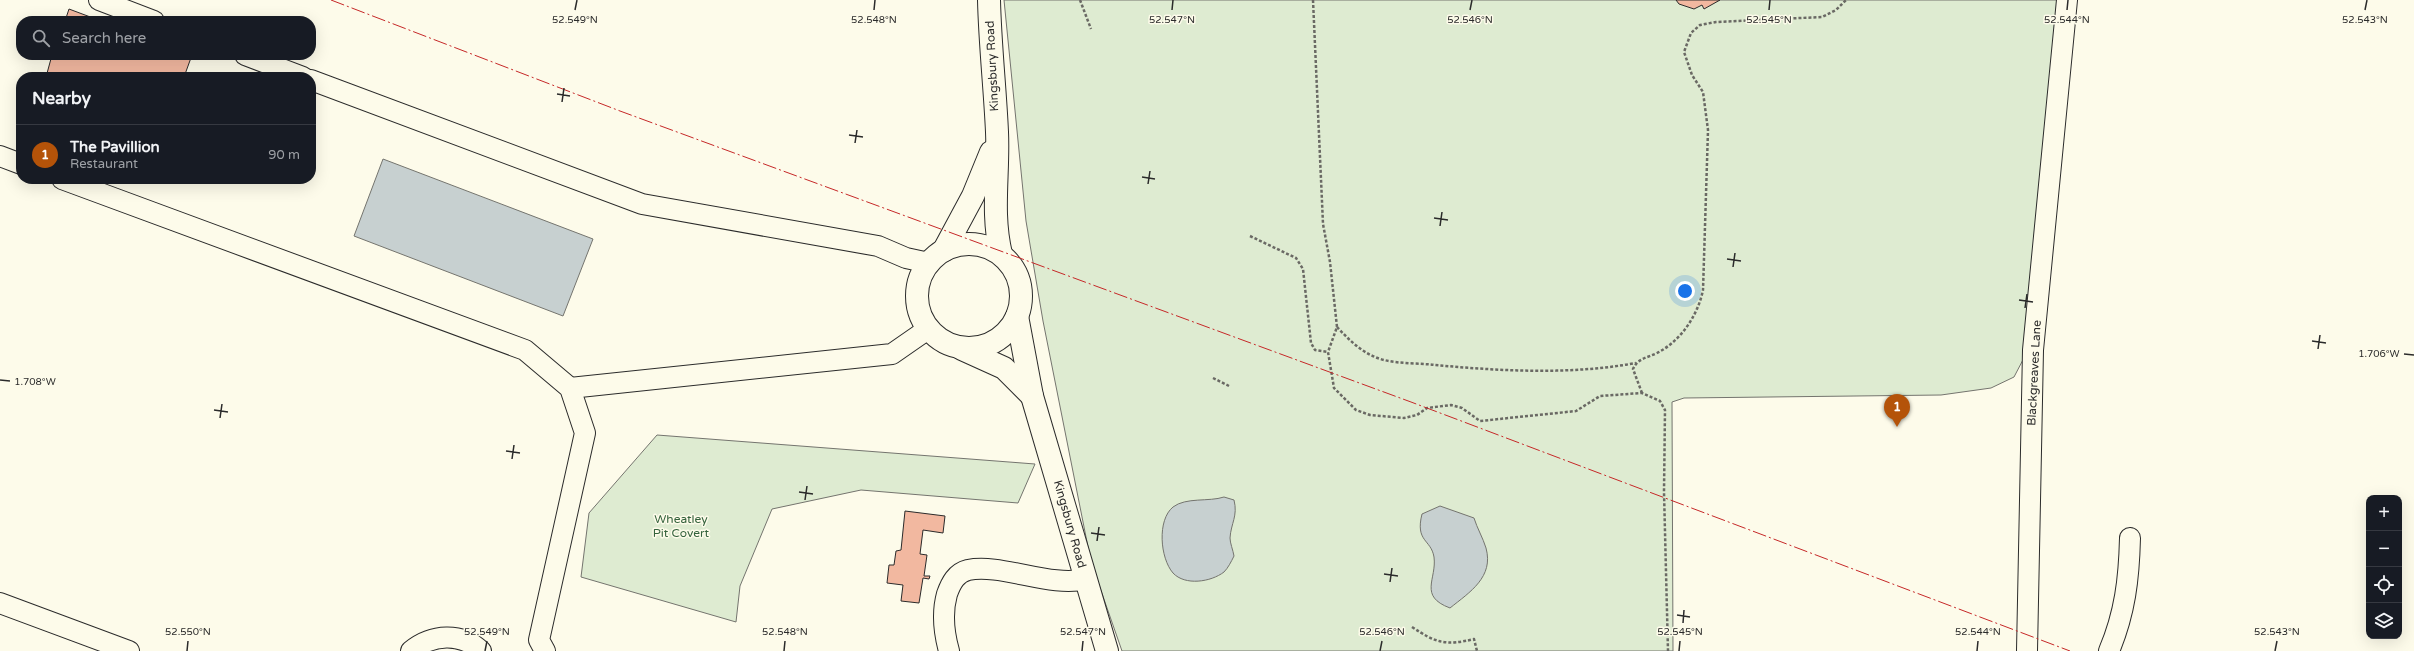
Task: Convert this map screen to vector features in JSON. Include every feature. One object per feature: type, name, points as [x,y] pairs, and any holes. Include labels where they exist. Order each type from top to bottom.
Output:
[{"type":"main road","name":"Kingsbury Road","points":[[989,0],[991,60],[997,132],[995,202],[996,234],[1001,254]]},
{"type":"main road","name":"Kingsbury Road","points":[[997,132],[973,196],[936,257],[920,278],[916,296],[919,313],[928,329],[943,342],[1004,368],[1032,396]]},
{"type":"main road","name":"Kingsbury Road","points":[[936,257],[963,244],[982,246],[1001,254],[1014,269],[1021,287],[1020,307],[1013,325],[999,339],[981,348],[962,349]]},
{"type":"main road","name":"Kingsbury Road","points":[[1017,316],[1032,396],[1107,651]]},
{"type":"street","points":[[99,0],[141,16]]},
{"type":"street","name":"Blackgreaves Lane","points":[[2027,651],[2033,350],[2067,0]]},
{"type":"street","points":[[258,60],[290,72]]},
{"type":"street","points":[[316,82],[642,204],[878,246],[906,258],[936,257]]},
{"type":"street","points":[[0,156],[16,162]]},
{"type":"street","points":[[76,184],[525,350],[570,388],[585,433],[545,609],[540,640],[545,651]]},
{"type":"street","points":[[570,388],[892,354],[928,329]]},
{"type":"street","points":[[2109,651],[2117,632],[2129,584],[2130,538]]},
{"type":"street","points":[[949,651],[944,636],[945,602],[953,579],[962,573],[968,570],[989,570],[1062,580],[1086,579]]},
{"type":"street","points":[[0,603],[129,651]]},
{"type":"street","points":[[412,651],[426,641],[443,637],[460,638],[475,645],[481,651]]},
{"type":"path","points":[[1080,0],[1091,29]]},
{"type":"path","points":[[1313,0],[1323,224],[1330,262],[1337,327],[1328,352],[1334,388],[1356,410],[1390,418],[1404,418],[1417,415],[1427,408],[1451,404],[1462,408],[1480,421],[1576,411],[1600,396],[1642,393],[1660,401],[1665,410],[1664,492],[1668,651]]},
{"type":"path","points":[[1337,327],[1350,341],[1363,351],[1384,360],[1478,369],[1558,370],[1614,367],[1636,363],[1673,343],[1700,306],[1703,290],[1708,130],[1703,92],[1692,75],[1684,52],[1691,33],[1700,24],[1716,22],[1822,17],[1836,10],[1846,0]]},
{"type":"path","points":[[1250,236],[1296,258],[1303,269],[1311,343],[1315,350],[1328,352]]},
{"type":"path","points":[[1636,363],[1634,374],[1642,393]]},
{"type":"path","points":[[1213,378],[1229,386]]},
{"type":"path","points":[[1412,627],[1428,638],[1448,644],[1474,638],[1477,651]]},
{"type":"green space","points":[[1004,0],[2060,0],[2026,354],[2014,377],[1991,388],[1941,395],[1684,398],[1672,402],[1673,651],[1122,651],[1091,562],[1043,321],[1026,221]]},
{"type":"green space","name":"Wheatley Pit Covert","points":[[657,435],[1035,464],[1018,503],[861,490],[772,509],[740,586],[736,622],[581,577],[589,513]]},
{"type":"shaded area","points":[[383,159],[593,239],[563,316],[354,236]]},
{"type":"shaded area","points":[[1224,497],[1234,500],[1235,506],[1235,515],[1230,538],[1234,556],[1229,565],[1224,572],[1205,580],[1191,581],[1178,577],[1173,573],[1169,566],[1163,549],[1162,539],[1164,521],[1168,513],[1173,507],[1184,502]]},
{"type":"shaded area","points":[[1440,506],[1474,518],[1485,544],[1488,558],[1487,567],[1478,583],[1472,590],[1450,608],[1434,598],[1431,586],[1434,557],[1420,530],[1422,514]]},
{"type":"building","points":[[1676,0],[1720,0],[1704,9],[1702,5],[1694,9],[1679,4]]},
{"type":"building","points":[[69,9],[88,16],[67,16]]},
{"type":"building","points":[[51,60],[190,60],[186,72],[47,72]]},
{"type":"building","points":[[905,511],[945,516],[943,533],[923,530],[920,554],[927,555],[924,576],[930,576],[929,579],[923,578],[919,603],[901,601],[903,585],[887,583],[889,565],[894,565],[896,551],[901,550]]},
{"type":"power","points":[[331,0],[620,111],[1411,402],[2070,651]]},
{"type":"place","name":"The Pavillion","points":[[1897,427]]}]
